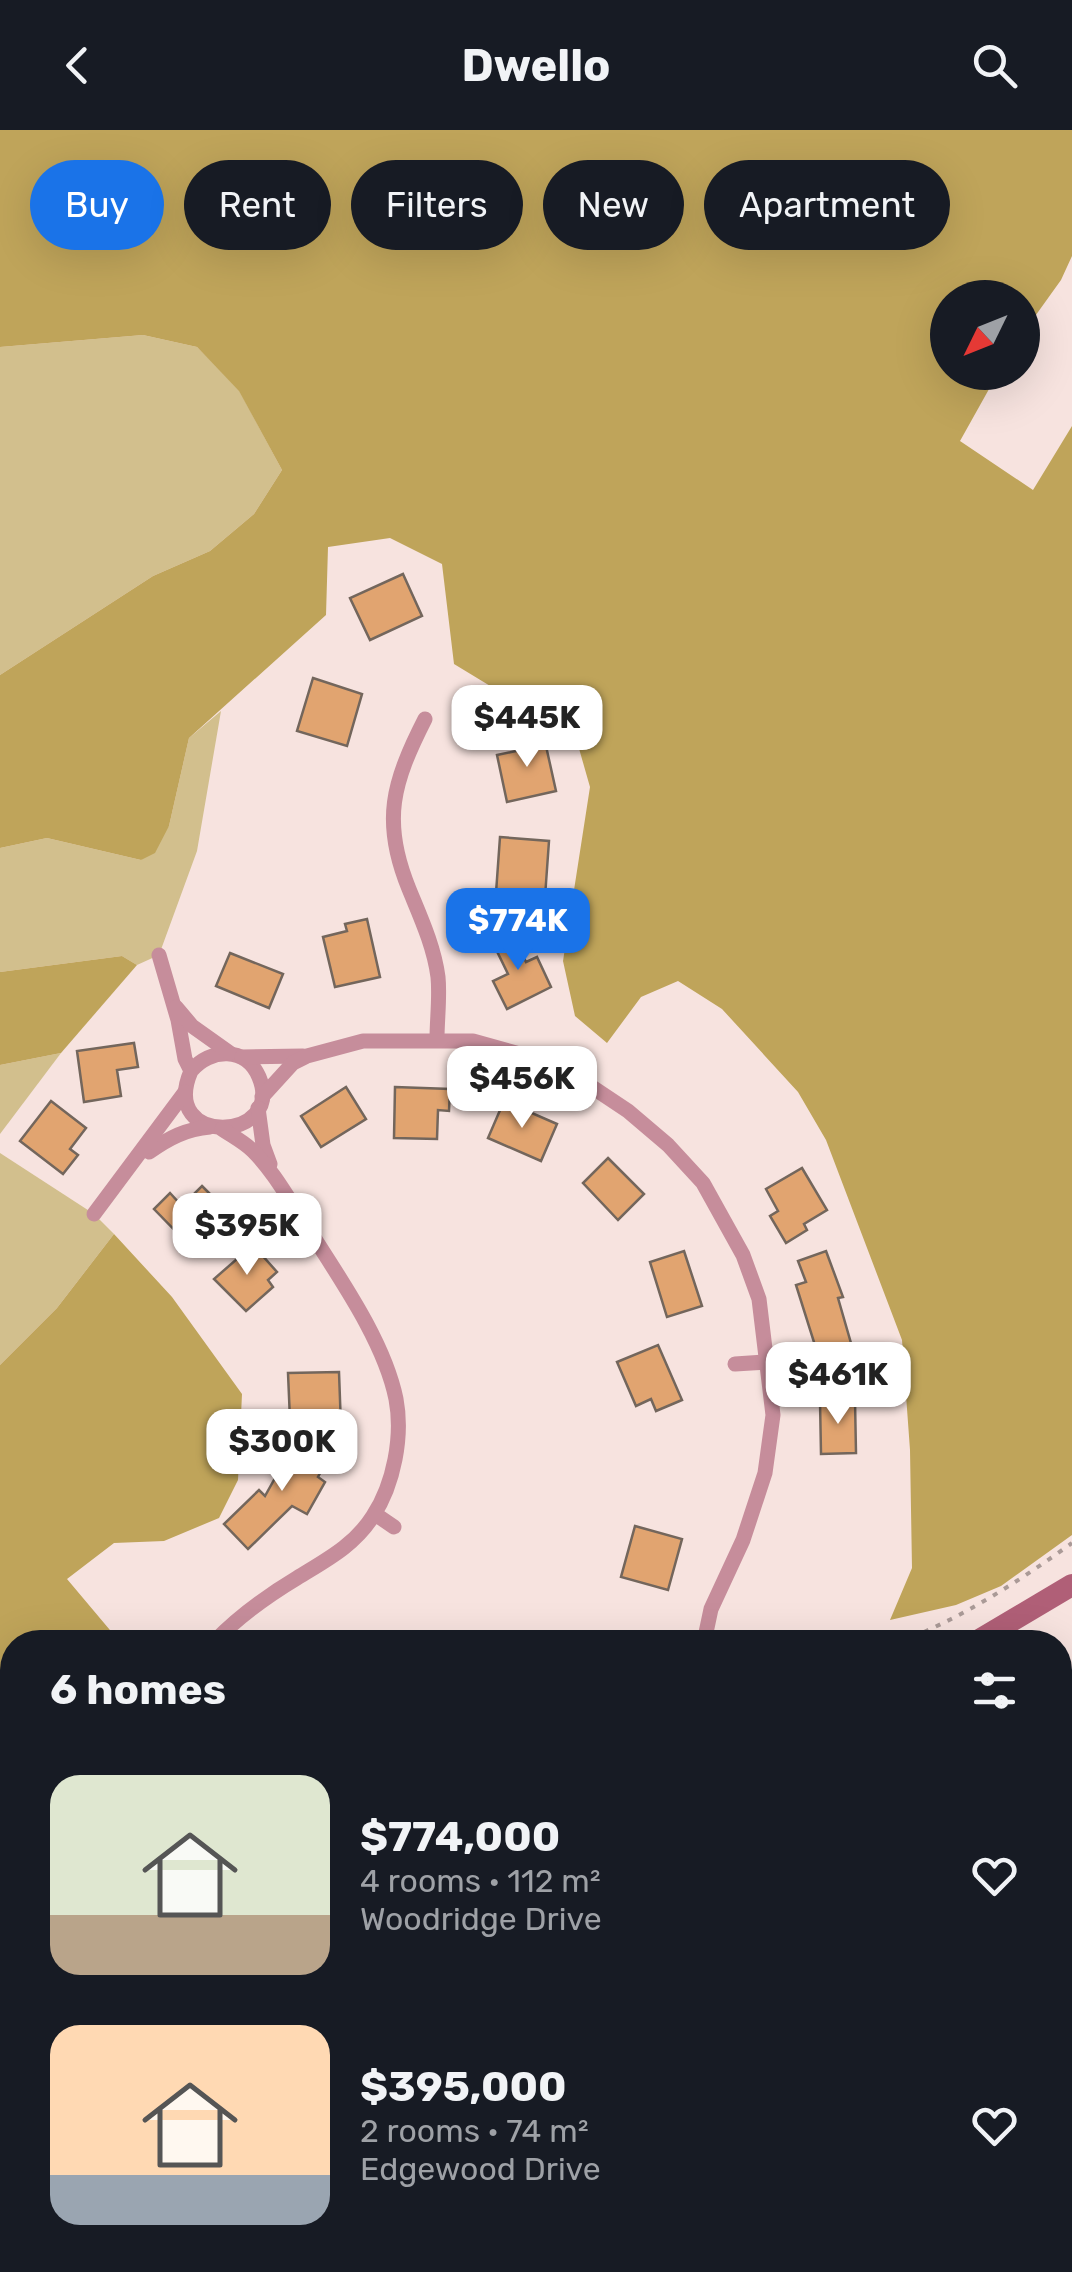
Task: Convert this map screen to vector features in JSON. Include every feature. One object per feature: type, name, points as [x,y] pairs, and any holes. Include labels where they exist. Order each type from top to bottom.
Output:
[{"type":"main road","points":[[996,1630],[1072,1585]]},
{"type":"street","points":[[425,720],[393,794],[394,843],[438,977],[437,1039]]},
{"type":"street","points":[[159,955],[191,1071]]},
{"type":"street","points":[[173,1004],[192,1026],[258,1074],[263,1145],[275,1178]]},
{"type":"street","points":[[94,1214],[185,1092],[191,1071],[208,1056],[307,1056],[363,1041],[474,1041],[534,1058],[589,1085],[668,1145],[703,1183],[743,1256],[759,1299],[773,1415],[765,1473],[743,1540],[711,1609],[707,1630]]},
{"type":"street","points":[[138,1160],[191,1129],[243,1124],[278,1076],[307,1056]]},
{"type":"street","points":[[185,1092],[193,1114],[251,1148],[334,1268],[387,1364],[400,1438],[375,1514],[340,1552],[225,1630]]},
{"type":"street","points":[[734,1364],[766,1362]]},
{"type":"street","points":[[375,1514],[394,1527]]},
{"type":"path","points":[[931,1630],[1020,1581],[1072,1543]]},
{"type":"shaded area","points":[[0,130],[1072,130],[1072,256],[1061,280],[1040,309],[1040,280],[930,280],[930,390],[988,390],[960,441],[1033,490],[1072,426],[1072,1535],[1001,1586],[956,1605],[890,1620],[912,1568],[910,1450],[902,1340],[826,1140],[798,1092],[722,1009],[678,981],[641,997],[607,1043],[575,1016],[563,961],[590,787],[578,745],[533,712],[454,664],[442,564],[390,538],[328,547],[326,615],[189,738],[169,826],[155,853],[141,860],[47,838],[0,848],[0,675],[153,576],[210,551],[254,514],[282,470],[239,391],[197,347],[143,335],[0,347]]},
{"type":"shaded area","points":[[143,335],[197,347],[239,390],[282,470],[254,514],[210,551],[153,576],[0,675],[0,347]]},
{"type":"shaded area","points":[[221,711],[197,851],[159,955],[137,965],[122,956],[0,972],[0,848],[47,838],[141,860],[169,826],[189,738]]},
{"type":"shaded area","points":[[122,956],[137,965],[61,1053],[0,1065],[0,972]]},
{"type":"shaded area","points":[[61,1053],[0,1134],[0,1065]]},
{"type":"shaded area","points":[[0,1153],[94,1214],[114,1234],[57,1308],[0,1365]]},
{"type":"shaded area","points":[[114,1234],[172,1297],[242,1394],[238,1480],[219,1518],[164,1541],[114,1543],[67,1579],[110,1630],[0,1630],[0,1365],[57,1308]]},
{"type":"building","points":[[403,574],[422,616],[370,640],[350,598]]},
{"type":"building","points":[[313,678],[362,694],[347,746],[297,731]]},
{"type":"building","points":[[544,737],[556,791],[507,802],[497,755],[516,751],[514,743]]},
{"type":"building","points":[[500,837],[549,841],[545,897],[496,893]]},
{"type":"building","points":[[367,919],[380,977],[335,987],[323,937],[347,931],[345,924]]},
{"type":"building","points":[[510,930],[526,962],[537,957],[551,987],[507,1009],[493,981],[508,974],[491,939]]},
{"type":"building","points":[[230,953],[283,974],[269,1008],[216,986]]},
{"type":"building","points":[[134,1043],[138,1067],[117,1070],[121,1096],[84,1102],[77,1051]]},
{"type":"building","points":[[346,1087],[366,1119],[321,1147],[301,1116]]},
{"type":"building","points":[[395,1087],[450,1089],[449,1111],[438,1110],[437,1139],[394,1138]]},
{"type":"building","points":[[51,1101],[86,1128],[70,1149],[78,1155],[63,1174],[20,1141]]},
{"type":"building","points":[[504,1101],[557,1124],[541,1161],[488,1138]]},
{"type":"building","points":[[608,1158],[644,1194],[618,1220],[583,1183]]},
{"type":"building","points":[[802,1168],[827,1210],[804,1224],[807,1230],[786,1243],[770,1216],[778,1211],[766,1189]]},
{"type":"building","points":[[202,1186],[228,1212],[192,1248],[154,1209],[170,1193],[182,1206]]},
{"type":"building","points":[[253,1245],[277,1272],[268,1280],[273,1287],[246,1311],[214,1279]]},
{"type":"building","points":[[684,1251],[702,1306],[667,1317],[650,1262]]},
{"type":"building","points":[[826,1251],[843,1297],[838,1298],[857,1364],[824,1374],[796,1285],[806,1282],[798,1261]]},
{"type":"building","points":[[658,1345],[682,1400],[656,1411],[651,1399],[636,1406],[617,1362]]},
{"type":"building","points":[[339,1372],[341,1427],[303,1429],[308,1419],[290,1420],[288,1373]]},
{"type":"building","points":[[855,1400],[856,1453],[821,1454],[820,1401]]},
{"type":"building","points":[[298,1437],[330,1455],[318,1477],[325,1482],[307,1514],[292,1506],[248,1549],[224,1524],[259,1490],[265,1496]]},
{"type":"building","points":[[635,1526],[682,1539],[668,1590],[621,1577]]}]
